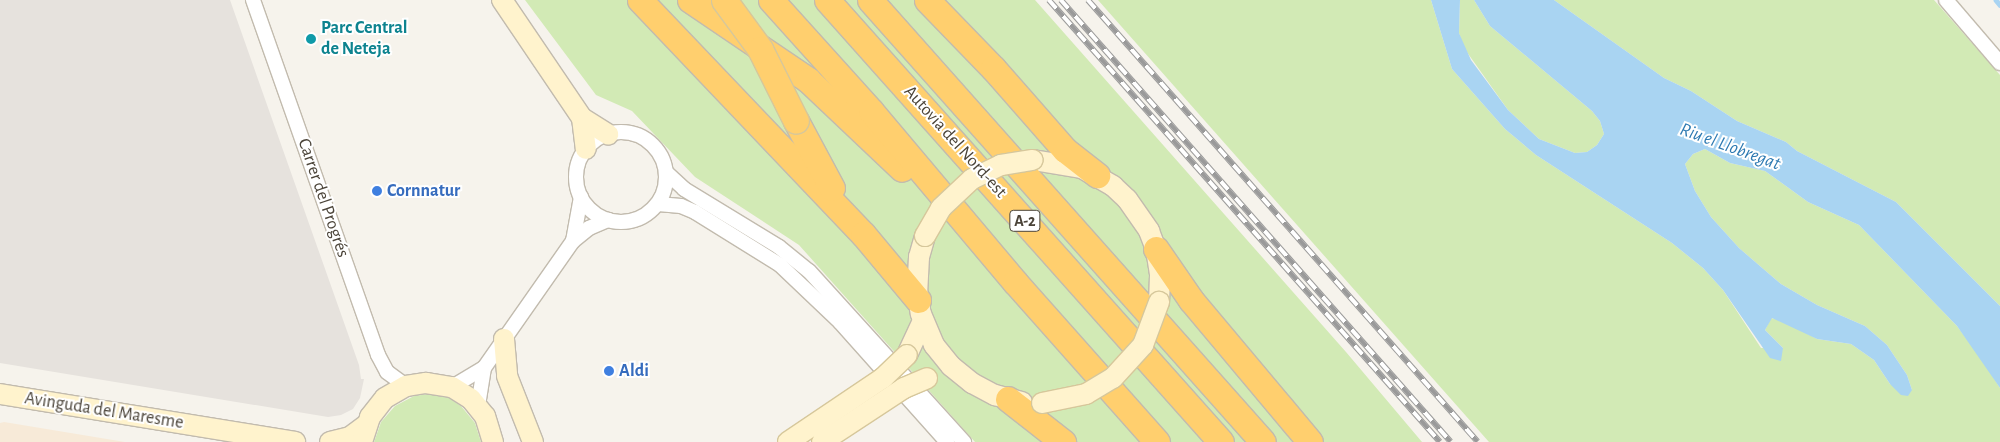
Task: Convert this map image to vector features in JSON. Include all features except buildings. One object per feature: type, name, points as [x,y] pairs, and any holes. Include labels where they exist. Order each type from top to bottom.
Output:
[{"type":"highway","points":[[690,0],[808,80],[1015,282]]},
{"type":"highway","points":[[724,0],[760,49],[828,182],[863,234],[920,310]]},
{"type":"highway","name":"A-2","points":[[771,0],[871,111],[1015,282],[1157,442]]},
{"type":"highway","name":"Autovia del Nord-est","points":[[827,0],[1221,442]]},
{"type":"highway","points":[[870,0],[1262,442]]},
{"type":"highway","points":[[927,0],[993,68],[1059,144],[1097,175]]},
{"type":"highway","points":[[648,8],[863,234]]},
{"type":"highway","points":[[1156,249],[1191,300],[1310,442]]},
{"type":"highway","points":[[1008,399],[1063,442]]},
{"type":"main road","points":[[502,0],[582,118],[608,134]]},
{"type":"main road","points":[[582,118],[586,149]]},
{"type":"main road","points":[[788,442],[883,378],[907,355],[920,310],[917,268],[925,236],[941,208],[972,179],[1001,165],[1033,160],[1066,163],[1097,175],[1120,192],[1139,214],[1156,249],[1160,275],[1159,302],[1143,344],[1118,373],[1086,394],[1042,403],[1008,399],[983,390],[961,376],[942,356],[920,310]]},
{"type":"main road","points":[[504,339],[507,376],[533,442]]},
{"type":"main road","points":[[822,442],[904,388],[927,378],[961,376]]},
{"type":"main road","points":[[330,442],[365,433],[380,404],[406,386],[432,383],[452,388],[478,407],[488,422],[494,442]]},
{"type":"main road","name":"Avinguda del Maresme","points":[[0,395],[295,442]]},
{"type":"street","name":"Carrer del Progrés","points":[[254,0],[381,360],[387,372],[406,386]]},
{"type":"street","points":[[1946,0],[2000,63]]},
{"type":"street","points":[[452,388],[484,368],[573,241],[589,228],[608,220],[631,221],[646,215],[658,204],[663,195],[666,173],[659,152],[648,141],[628,132],[608,134],[586,149],[576,172],[581,197],[573,241]]},
{"type":"street","points":[[666,173],[684,189],[779,247],[809,271],[964,442]]},
{"type":"street","points":[[581,197],[592,211],[608,220]]},
{"type":"street","points":[[658,204],[681,206],[695,212],[780,265],[840,322],[947,442]]},
{"type":"street","points":[[478,407],[484,368]]},
{"type":"shaded area","points":[[0,0],[230,0],[359,365],[361,379],[364,379],[360,398],[353,409],[341,415],[328,417],[0,363]]},
{"type":"shaded area","points":[[4,422],[125,442],[0,442],[0,423]]},
{"type":"green space","points":[[525,0],[1035,0],[1346,352],[1422,442],[975,442],[799,245],[695,177],[632,111],[596,95]]},
{"type":"green space","points":[[1098,0],[1431,0],[1452,69],[1505,129],[1536,155],[1672,243],[1703,268],[1723,290],[1761,348],[1783,348],[1765,330],[1771,318],[1784,321],[1817,339],[1851,344],[1874,360],[1890,384],[1912,390],[1907,375],[1887,345],[1865,326],[1817,305],[1781,284],[1739,248],[1711,217],[1695,191],[1685,164],[1693,154],[1705,149],[1730,163],[1765,171],[1808,202],[1859,225],[1957,326],[1981,358],[2000,388],[2000,442],[1489,442]]},
{"type":"green space","points":[[1460,0],[1474,0],[1490,26],[1592,111],[1600,121],[1604,134],[1597,145],[1587,152],[1575,153],[1539,139],[1508,110],[1464,48],[1459,33]]},
{"type":"green space","points":[[1554,0],[1934,0],[2000,75],[2000,306],[1896,202],[1797,151],[1786,142],[1737,121],[1691,91],[1664,78]]},
{"type":"green space","points":[[428,394],[449,398],[461,406],[475,423],[481,442],[374,442],[381,422],[395,406],[414,396]]},
{"type":"water","name":"Riu el Llobregat","points":[[1431,0],[1460,0],[1459,33],[1471,60],[1508,110],[1539,139],[1575,153],[1587,152],[1597,145],[1604,134],[1600,121],[1592,111],[1490,26],[1474,0],[1554,0],[1664,78],[1691,91],[1737,121],[1786,142],[1797,151],[1896,202],[2000,306],[2000,388],[1957,326],[1859,225],[1808,202],[1765,171],[1730,163],[1705,149],[1693,154],[1685,164],[1695,191],[1711,217],[1739,248],[1781,284],[1817,305],[1865,326],[1887,345],[1907,375],[1912,390],[1908,396],[1901,395],[1890,384],[1874,360],[1851,344],[1817,339],[1772,318],[1765,330],[1783,348],[1781,361],[1770,358],[1723,290],[1703,268],[1672,243],[1536,155],[1505,129],[1452,69]]},
{"type":"waterway","points":[[1996,0],[2000,5]]},
{"type":"railway","points":[[1049,0],[1440,442]]},
{"type":"railway","points":[[1061,0],[1451,442]]},
{"type":"railway","points":[[1088,0],[1478,442]]},
{"type":"place","name":"Parc Central de Neteja","points":[[311,39]]},
{"type":"place","name":"Cornnatur","points":[[377,191]]},
{"type":"place","name":"Aldi","points":[[609,371]]}]
